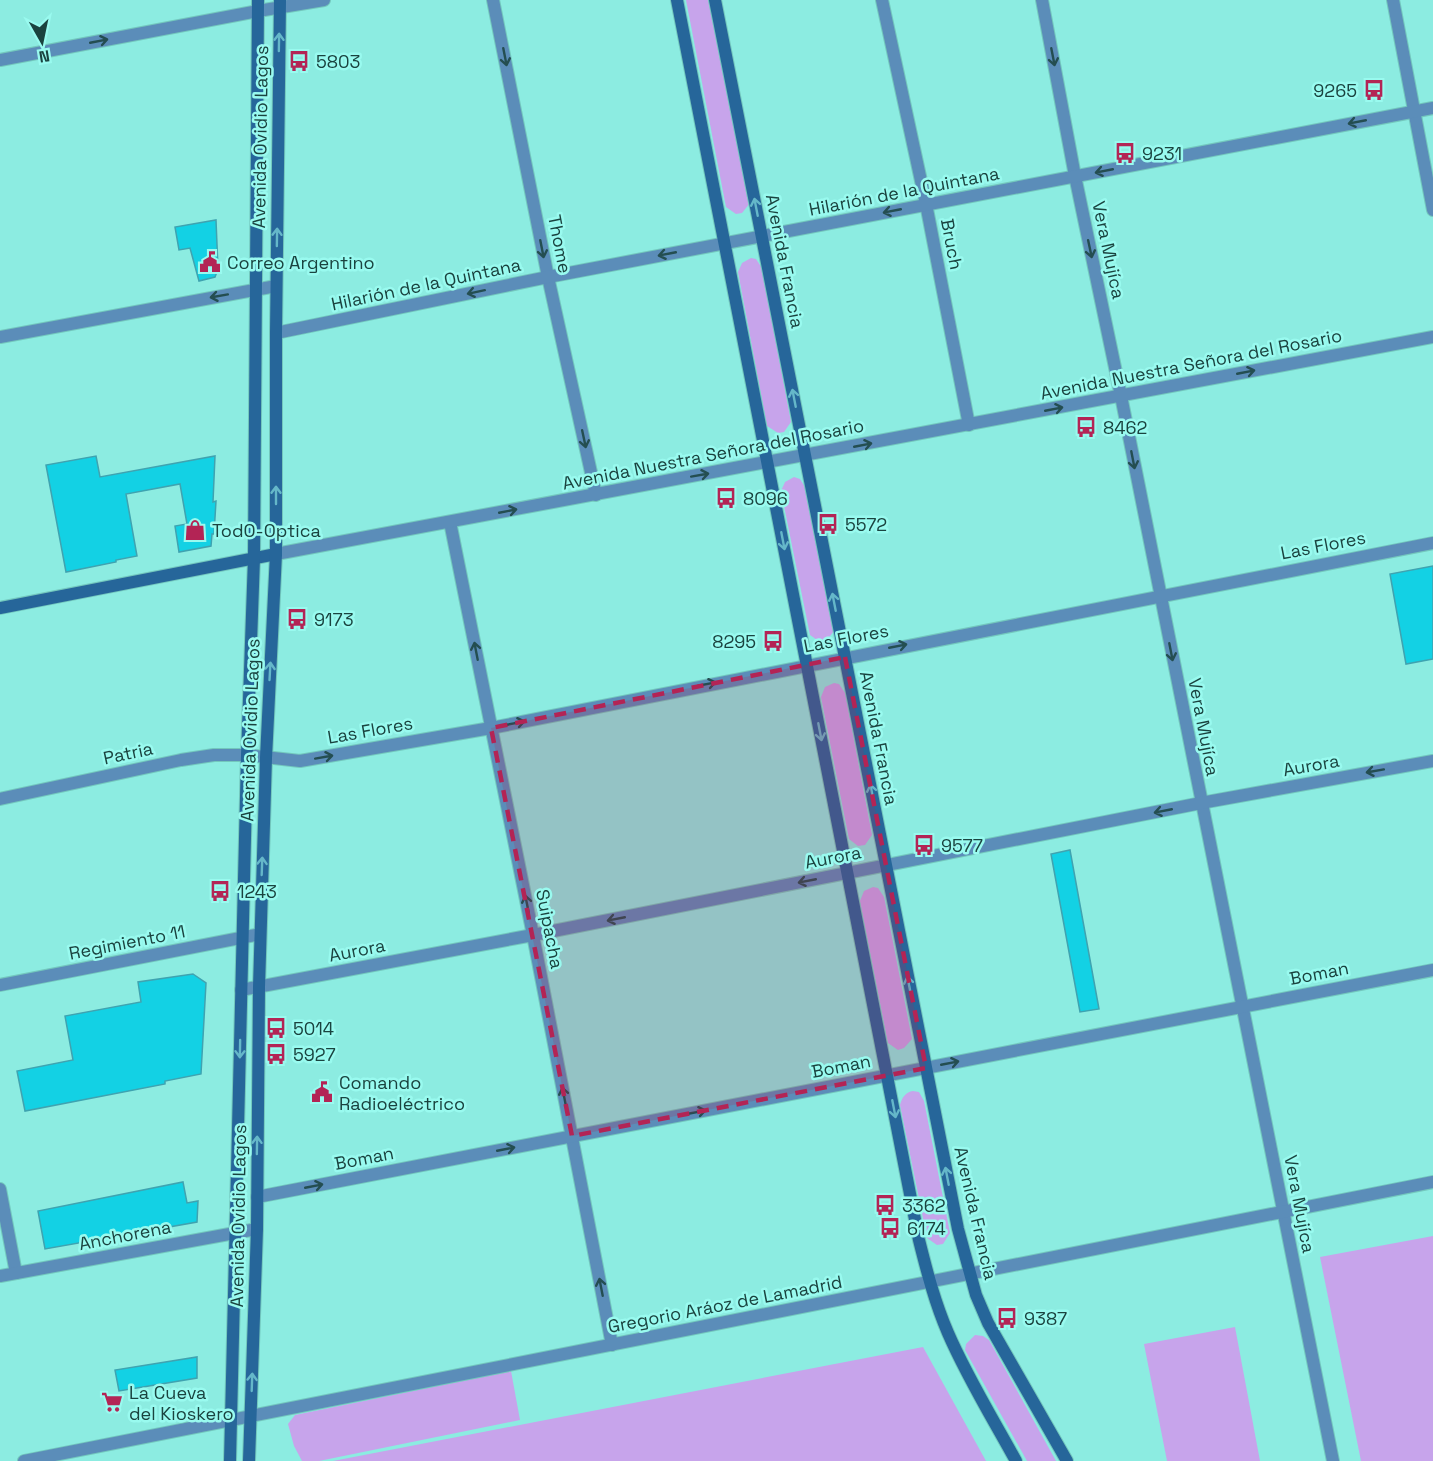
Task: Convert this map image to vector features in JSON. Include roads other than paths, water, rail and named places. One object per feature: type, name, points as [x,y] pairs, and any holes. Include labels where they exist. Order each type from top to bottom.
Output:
[{"type":"street","points":[[0,60],[258,5],[324,0]]},
{"type":"street","name":"Thome","points":[[493,0],[548,277],[596,495]]},
{"type":"street","points":[[677,0],[919,1240],[930,1281],[957,1351],[1016,1461]]},
{"type":"street","name":"Avenida Francia","points":[[715,0],[958,1229],[970,1274],[988,1323],[1067,1461]]},
{"type":"street","name":"Bruch","points":[[882,0],[926,204],[969,425]]},
{"type":"street","name":"Vera Mujíca","points":[[1042,0],[1075,176],[1333,1461]]},
{"type":"street","points":[[1393,0],[1433,210]]},
{"type":"street","name":"Avenida Ovidio Lagos","points":[[249,1461],[257,1229],[260,934],[276,554],[276,286],[280,3]]},
{"type":"street","name":"Avenida Ovidio Lagos","points":[[230,1461],[242,938],[254,558],[258,5]]},
{"type":"street","name":"Hilarión de la Quintana","points":[[276,333],[548,277],[1433,108]]},
{"type":"street","points":[[0,337],[276,286]]},
{"type":"street","name":"Avenida Nuestra Señora del Rosario","points":[[0,608],[254,558],[1433,337]]},
{"type":"street","name":"Suipacha","points":[[450,522],[612,1345]]},
{"type":"street","name":"Las Flores","points":[[266,758],[300,761],[491,728],[807,664],[1433,543]]},
{"type":"street","name":"Patria","points":[[0,799],[182,759],[214,755],[247,755],[266,758]]},
{"type":"street","name":"Aurora","points":[[241,990],[1433,760]]},
{"type":"street","name":"Regimiento 11","points":[[0,985],[260,934]]},
{"type":"street","name":"Boman","points":[[257,1197],[1433,970]]},
{"type":"street","name":"Gregorio Aráoz de Lamadrid","points":[[24,1461],[1433,1182]]},
{"type":"street","points":[[0,1189],[16,1273]]},
{"type":"street","name":"Anchorena","points":[[0,1276],[257,1229]]},
{"type":"place","name":"5803","points":[[299,61]]},
{"type":"place","name":"9265","points":[[1374,90]]},
{"type":"place","name":"9231","points":[[1125,153]]},
{"type":"place","name":"Correo Argentino","points":[[210,262]]},
{"type":"place","name":"8462","points":[[1086,427]]},
{"type":"place","name":"8096","points":[[726,498]]},
{"type":"place","name":"5572","points":[[828,524]]},
{"type":"place","name":"TodO-Optica","points":[[195,530]]},
{"type":"place","name":"9173","points":[[297,619]]},
{"type":"place","name":"8295","points":[[773,641]]},
{"type":"place","name":"9577","points":[[924,845]]},
{"type":"place","name":"1243","points":[[220,891]]},
{"type":"place","name":"5014","points":[[276,1028]]},
{"type":"place","name":"5927","points":[[276,1054]]},
{"type":"place","name":"Comando Radioeléctrico","points":[[322,1092]]},
{"type":"place","name":"3362","points":[[885,1205]]},
{"type":"place","name":"6174","points":[[890,1228]]},
{"type":"place","name":"9387","points":[[1007,1318]]},
{"type":"place","name":"La Cueva del Kioskero","points":[[112,1402]]}]
